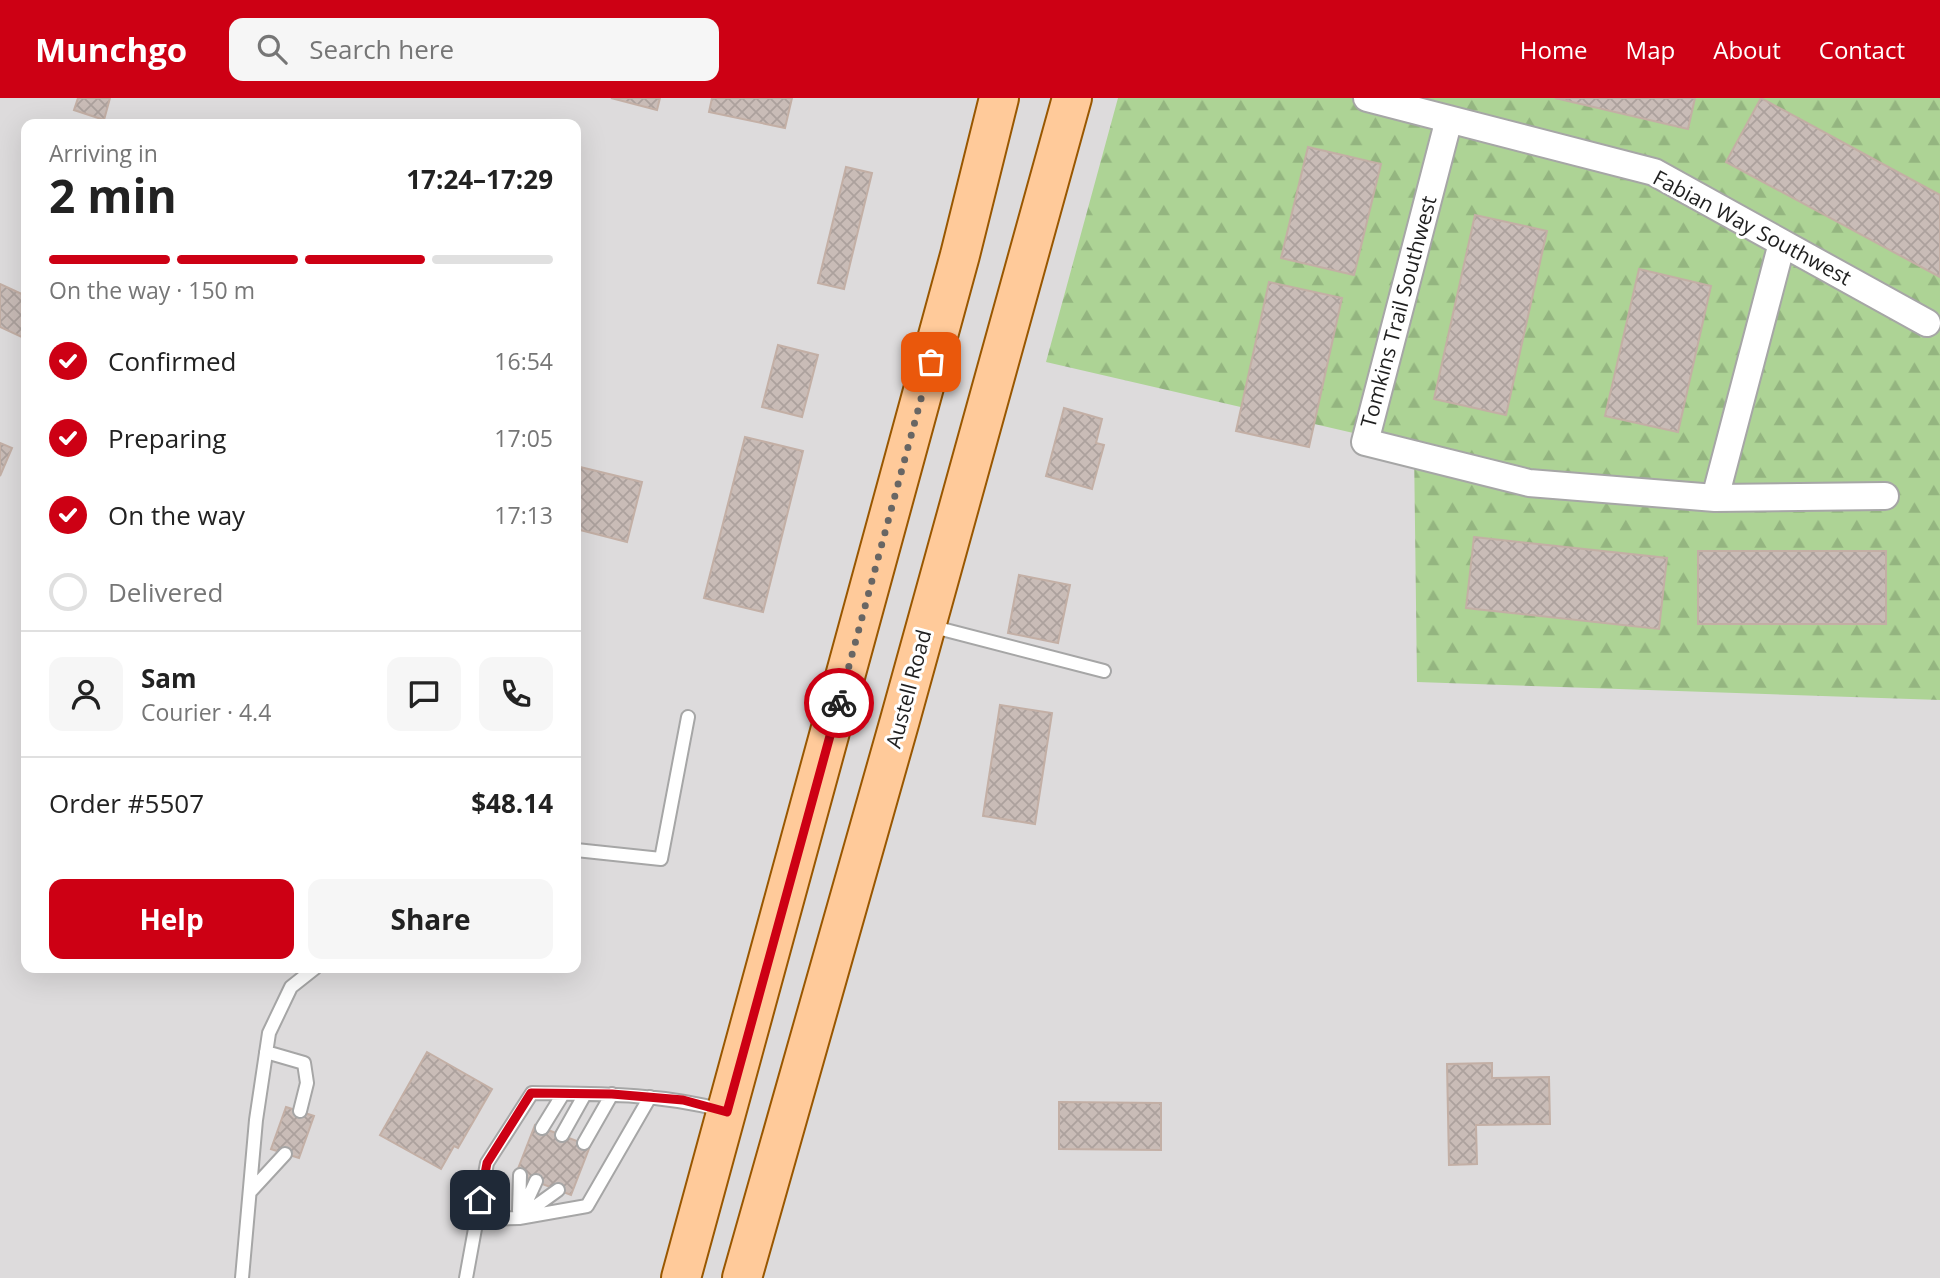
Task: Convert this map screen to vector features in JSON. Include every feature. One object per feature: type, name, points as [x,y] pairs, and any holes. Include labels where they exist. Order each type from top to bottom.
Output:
[{"type":"main road","points":[[681,1278],[957,268],[999,98]]},
{"type":"main road","name":"Austell Road","points":[[742,1278],[1072,98]]},
{"type":"street","name":"Fabian Way Southwest","points":[[1367,98],[1654,172],[1927,323]]},
{"type":"street","name":"Tomkins Trail Southwest","points":[[1450,119],[1365,442],[1529,483],[1715,498],[1885,496]]},
{"type":"street","points":[[1715,498],[1782,243]]},
{"type":"lane","points":[[926,625],[1104,671]]},
{"type":"lane","points":[[581,851],[661,859],[688,718]]},
{"type":"lane","points":[[242,1278],[256,1120],[269,1033],[291,988],[309,973]]},
{"type":"lane","points":[[265,1052],[304,1063],[307,1083],[300,1111]]},
{"type":"lane","points":[[466,1278],[487,1163],[531,1093],[612,1094],[683,1100],[727,1112]]},
{"type":"lane","points":[[542,1128],[563,1094]]},
{"type":"lane","points":[[562,1135],[585,1094]]},
{"type":"lane","points":[[584,1143],[612,1094]]},
{"type":"lane","points":[[477,1219],[519,1218],[587,1206],[650,1097]]},
{"type":"lane","points":[[250,1192],[285,1154]]},
{"type":"lane","points":[[519,1218],[520,1175]]},
{"type":"lane","points":[[519,1218],[536,1181]]},
{"type":"lane","points":[[519,1218],[558,1190]]},
{"type":"shaded area","points":[[0,98],[1940,98],[1940,1278],[0,1278]]},
{"type":"green space","points":[[1118,98],[1940,98],[1940,700],[1417,682],[1414,447],[1046,362]]},
{"type":"building","points":[[78,98],[110,98],[104,119],[74,110]]},
{"type":"building","points":[[611,98],[660,98],[657,110]]},
{"type":"building","points":[[712,98],[792,98],[785,128],[709,112]]},
{"type":"building","points":[[1555,98],[1695,98],[1688,129]]},
{"type":"building","points":[[1761,98],[1940,195],[1940,277],[1726,162]]},
{"type":"building","points":[[1308,147],[1381,164],[1354,275],[1281,258]]},
{"type":"building","points":[[846,167],[872,173],[844,289],[818,283]]},
{"type":"building","points":[[1475,215],[1547,231],[1506,415],[1434,399]]},
{"type":"building","points":[[1639,269],[1711,286],[1678,432],[1605,416]]},
{"type":"building","points":[[1269,282],[1342,298],[1309,447],[1236,431]]},
{"type":"building","points":[[0,284],[21,294],[21,337],[0,327]]},
{"type":"building","points":[[778,345],[818,355],[802,417],[762,407]]},
{"type":"building","points":[[1064,408],[1102,419],[1096,443],[1104,445],[1092,489],[1046,476]]},
{"type":"building","points":[[745,437],[803,451],[763,612],[704,598]]},
{"type":"building","points":[[0,443],[12,448],[0,476]]},
{"type":"building","points":[[581,467],[642,482],[627,542],[581,530]]},
{"type":"building","points":[[1474,537],[1667,558],[1659,629],[1466,608]]},
{"type":"building","points":[[1698,551],[1886,551],[1886,624],[1698,624]]},
{"type":"building","points":[[1019,575],[1070,585],[1058,643],[1008,633]]},
{"type":"building","points":[[1000,705],[1052,713],[1035,824],[983,816]]},
{"type":"building","points":[[427,1052],[492,1089],[458,1148],[454,1146],[441,1169],[380,1135]]},
{"type":"building","points":[[1492,1063],[1492,1078],[1549,1077],[1550,1124],[1476,1125],[1477,1164],[1449,1165],[1447,1064]]},
{"type":"building","points":[[1059,1102],[1161,1103],[1161,1150],[1059,1149]]},
{"type":"building","points":[[286,1107],[314,1116],[299,1158],[271,1149]]},
{"type":"building","points":[[535,1125],[590,1146],[571,1195],[516,1174]]},
{"type":"way so far","points":[[839,703],[931,362]]},
{"type":"route","points":[[480,1200],[487,1163],[531,1093],[612,1094],[683,1100],[727,1112],[839,703]]}]
